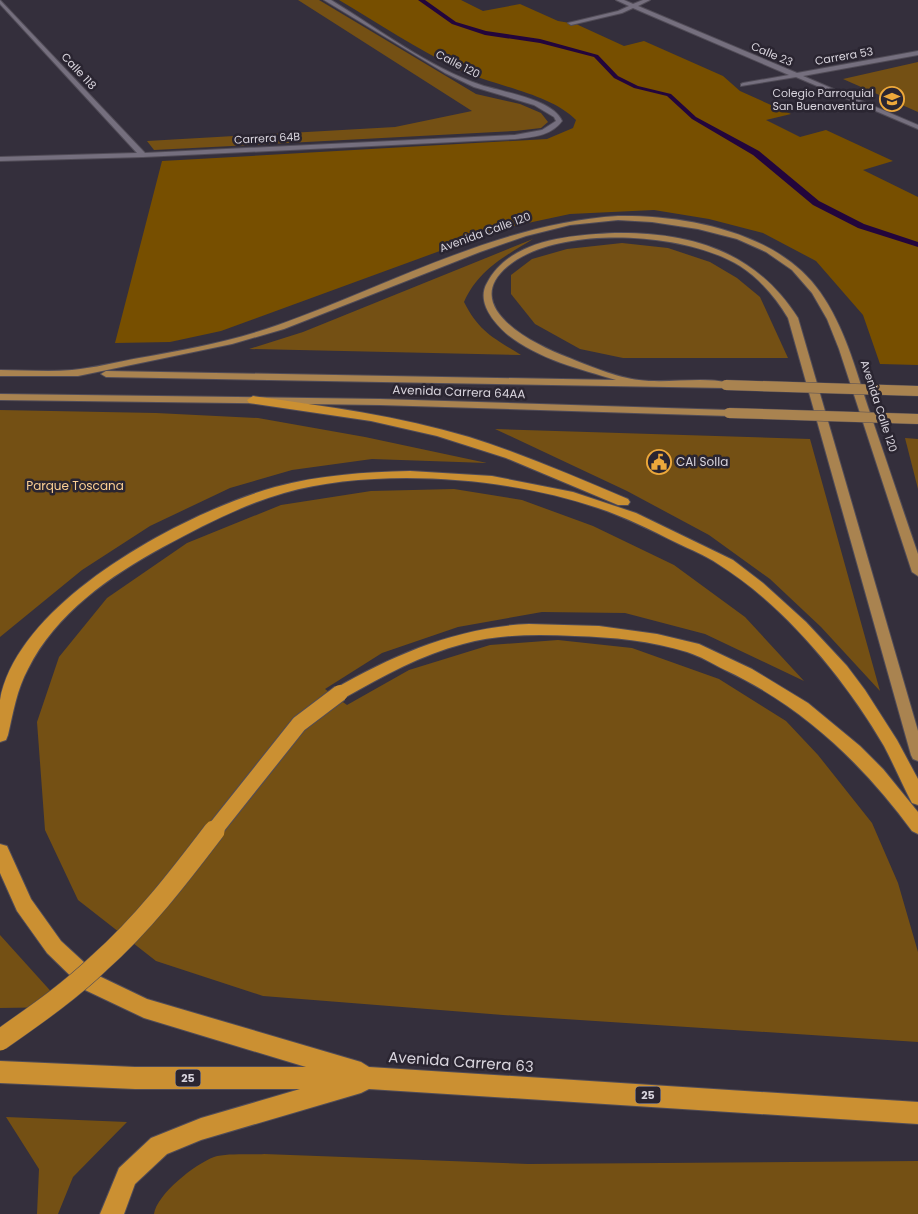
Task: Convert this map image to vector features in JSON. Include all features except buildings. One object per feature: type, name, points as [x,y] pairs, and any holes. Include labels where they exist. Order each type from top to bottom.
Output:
[{"type":"highway","points":[[253,400],[352,413],[440,433],[493,450],[545,470],[630,505],[671,526],[720,558],[760,588],[803,626],[844,674],[876,717],[895,749],[918,798]]},
{"type":"highway","points":[[0,735],[19,670],[36,639],[73,601],[109,572],[204,519],[252,499],[296,486],[348,478],[393,476],[478,479],[536,487],[602,504],[720,558]]},
{"type":"highway","points":[[0,1040],[52,1003],[100,963],[145,915],[202,848],[252,781],[299,724],[340,693],[375,672],[422,652],[462,639],[498,632],[537,628],[595,630],[646,637],[687,646],[734,666],[780,691],[824,725],[866,762],[918,826]]},
{"type":"highway","points":[[0,852],[24,905],[54,947],[92,983],[144,1008],[377,1078]]},
{"type":"highway","name":"Avenida Carrera 63","points":[[0,1072],[135,1078],[377,1078],[918,1112]]},
{"type":"highway","points":[[112,1214],[127,1176],[159,1146],[202,1129],[377,1078]]},
{"type":"main road","name":"Avenida Calle 120","points":[[71,373],[156,359],[242,340],[281,327],[516,235],[558,224],[619,218],[688,224],[720,231],[754,243],[780,256],[799,271],[815,290],[830,315],[846,354],[918,572]]},
{"type":"main road","points":[[636,383],[556,357],[522,339],[500,322],[489,304],[488,287],[498,270],[510,260],[553,244],[580,238],[614,235],[648,236],[683,242],[741,263],[767,283],[784,302],[793,318],[918,755]]},
{"type":"main road","name":"Avenida Carrera 64AA","points":[[0,373],[242,375],[918,391]]},
{"type":"main road","name":"Avenida Carrera 64AA","points":[[0,397],[253,400],[918,419]]},
{"type":"street","name":"Calle 120","points":[[327,0],[460,78],[486,89],[535,102],[548,108],[557,116],[558,122],[556,126],[536,134]]},
{"type":"street","name":"Calle 23","points":[[619,0],[918,127]]},
{"type":"street","points":[[571,23],[620,12],[647,0]]},
{"type":"street","name":"Calle 118","points":[[0,1],[143,155]]},
{"type":"street","name":"Carrera 53","points":[[743,85],[918,53]]},
{"type":"street","name":"Carrera 64B","points":[[0,159],[143,155],[536,134]]},
{"type":"green space","points":[[298,0],[319,0],[476,94],[520,104],[541,113],[548,122],[541,128],[515,131],[154,150],[147,141],[395,127],[472,111]]},
{"type":"green space","points":[[918,62],[918,112],[843,79]]},
{"type":"green space","points":[[533,239],[502,258],[485,272],[464,302],[475,321],[495,339],[521,355],[249,349],[303,332]]},
{"type":"green space","points":[[622,243],[668,248],[710,262],[737,278],[760,297],[788,358],[623,358],[580,349],[535,324],[511,294],[511,275],[532,259],[567,249]]},
{"type":"green space","name":"Parque Toscana","points":[[0,410],[156,413],[258,418],[365,437],[487,463],[372,459],[292,470],[230,488],[150,526],[82,570],[0,637]]},
{"type":"green space","points":[[495,429],[810,439],[880,691],[821,627],[770,579],[709,535],[627,491]]},
{"type":"green space","points":[[905,438],[918,439],[918,489]]},
{"type":"green space","points":[[454,489],[522,500],[593,526],[674,565],[745,617],[804,681],[705,634],[625,613],[542,612],[458,627],[382,653],[325,689],[347,705],[409,670],[490,645],[558,640],[632,648],[719,679],[786,721],[818,755],[872,823],[898,883],[918,952],[918,1042],[503,1015],[263,996],[156,961],[78,900],[45,830],[37,722],[59,657],[107,598],[187,543],[281,505],[371,491]]},
{"type":"green space","points":[[0,935],[65,1007],[0,1008]]},
{"type":"green space","points":[[6,1117],[127,1122],[73,1177],[58,1214],[37,1214],[39,1169]]},
{"type":"green space","points":[[264,1154],[528,1164],[918,1161],[918,1214],[154,1214],[157,1206],[169,1189],[187,1173],[206,1161],[225,1155]]},
{"type":"shaded area","points":[[339,0],[461,0],[483,11],[520,4],[558,21],[576,24],[624,46],[644,41],[723,76],[740,91],[791,114],[766,120],[800,137],[826,130],[893,161],[863,170],[918,197],[918,365],[880,364],[863,315],[816,261],[763,233],[709,219],[654,210],[570,214],[500,229],[221,331],[170,342],[115,343],[162,161],[547,139],[573,128],[576,120],[552,103],[458,69]]},
{"type":"waterway","points":[[421,0],[454,23],[485,33],[540,41],[596,56],[616,77],[636,87],[669,95],[694,118],[756,153],[816,203],[861,226],[918,245]]},
{"type":"place","name":"Colegio Parroquial San Buenaventura","points":[[892,99]]},
{"type":"place","name":"CAI Solla","points":[[659,462]]}]
